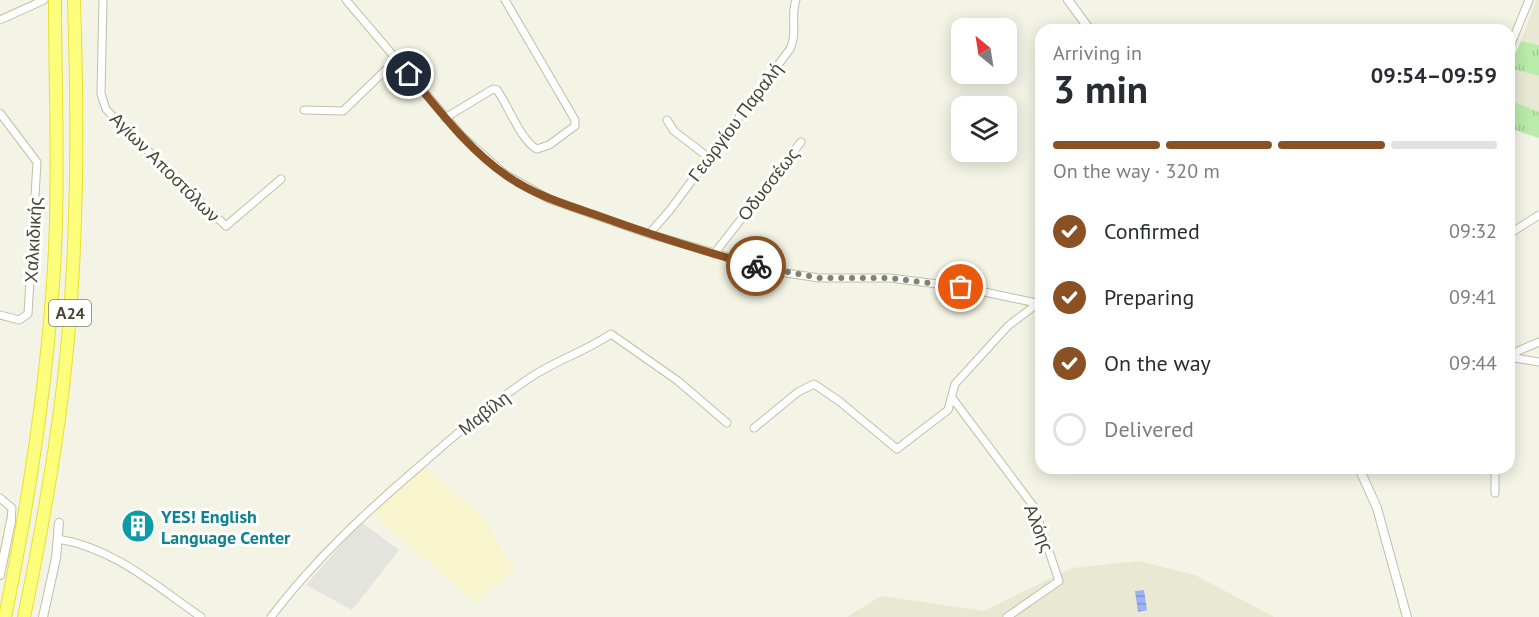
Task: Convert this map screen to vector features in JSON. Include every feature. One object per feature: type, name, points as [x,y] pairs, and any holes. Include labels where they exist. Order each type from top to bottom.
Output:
[{"type":"highway","name":"Α24","points":[[24,617],[52,474],[69,321],[76,210],[74,3]]},
{"type":"highway","name":"Α24","points":[[5,617],[31,484],[46,370],[56,213],[55,5]]},
{"type":"street","points":[[0,20],[44,0]]},
{"type":"street","name":"Αγίων Αποστόλων","points":[[103,0],[101,94],[106,109],[116,120],[226,226],[281,179]]},
{"type":"street","points":[[346,0],[445,118],[482,156],[524,187],[549,199],[649,234],[780,272],[819,278],[890,278],[961,287],[1035,303]]},
{"type":"street","points":[[445,118],[489,91],[497,90],[528,143],[537,149],[560,138],[575,126],[575,120],[505,0]]},
{"type":"street","name":"Γεωργίου Παραλή","points":[[649,234],[670,210],[790,49],[794,38],[793,10],[796,0]]},
{"type":"street","points":[[1068,0],[1086,24]]},
{"type":"street","points":[[1515,34],[1529,0]]},
{"type":"street","points":[[304,110],[344,111],[396,60]]},
{"type":"street","name":"Χαλκιδικής","points":[[0,114],[37,162],[26,317],[19,320],[0,315]]},
{"type":"street","points":[[667,120],[675,131],[708,158]]},
{"type":"street","name":"Οδυσσέως","points":[[714,254],[801,142]]},
{"type":"street","points":[[1515,230],[1539,215]]},
{"type":"street","points":[[754,428],[798,392],[814,384],[839,400],[897,449],[948,410],[955,384],[1008,326],[1035,307]]},
{"type":"street","name":"Μαβίλη","points":[[271,617],[311,567],[363,514],[471,421],[532,376],[583,352],[611,334],[678,381],[727,423]]},
{"type":"street","points":[[1515,354],[1539,342]]},
{"type":"street","points":[[1515,359],[1539,362]]},
{"type":"street","name":"Αλόης","points":[[952,399],[1034,507],[1059,581],[1006,617]]},
{"type":"street","points":[[1362,474],[1379,516],[1407,617]]},
{"type":"street","points":[[1495,474],[1495,494]]},
{"type":"street","points":[[0,498],[12,509],[0,575]]},
{"type":"street","points":[[43,617],[58,539],[58,523]]},
{"type":"street","points":[[58,539],[81,545],[135,569],[201,617]]},
{"type":"shaded area","points":[[1536,0],[1539,0],[1539,45],[1521,41]]},
{"type":"shaded area","points":[[1515,70],[1539,76],[1539,112],[1515,102]]},
{"type":"shaded area","points":[[425,467],[486,520],[514,571],[475,602],[372,514]]},
{"type":"shaded area","points":[[361,522],[399,550],[352,610],[306,585]]},
{"type":"shaded area","points":[[1139,561],[1195,575],[1274,617],[847,617],[881,596],[984,611],[1072,568]]},
{"type":"green space","points":[[1521,41],[1539,45],[1539,76],[1515,70],[1515,54]]},
{"type":"green space","points":[[1515,102],[1539,112],[1539,138],[1515,130]]},
{"type":"water","points":[[1144,590],[1147,610],[1138,612],[1135,591]]},
{"type":"way so far","points":[[756,266],[819,278],[890,278],[961,287]]},
{"type":"place","name":"YES! English Language Center","points":[[138,526]]},
{"type":"route","points":[[409,74],[460,135],[482,156],[524,187],[549,199],[649,234],[756,266]]}]
